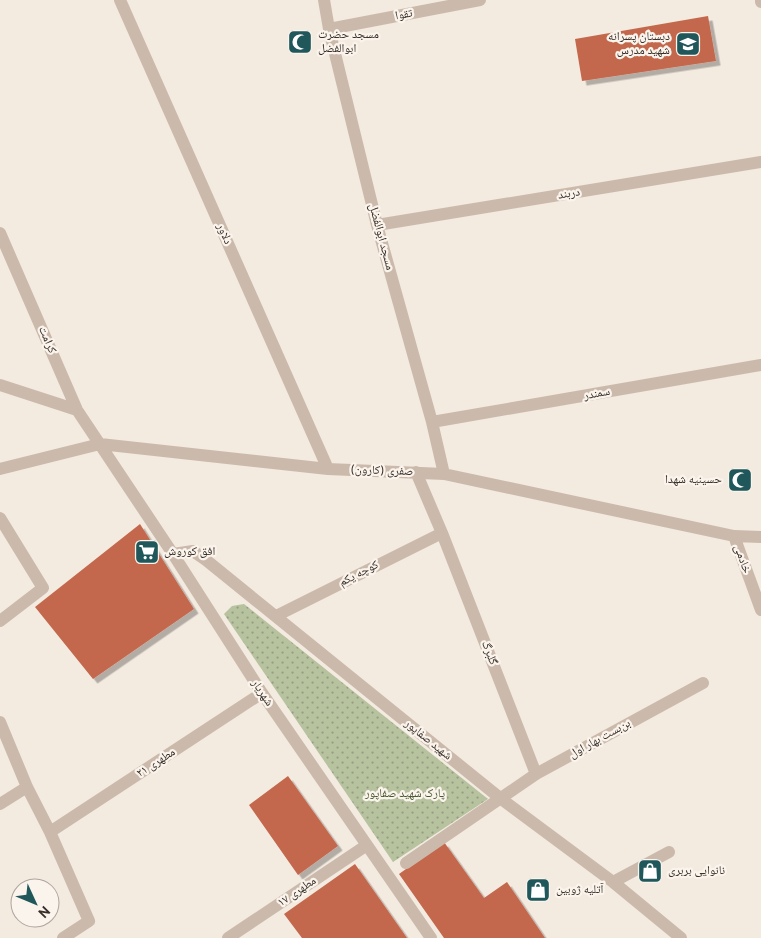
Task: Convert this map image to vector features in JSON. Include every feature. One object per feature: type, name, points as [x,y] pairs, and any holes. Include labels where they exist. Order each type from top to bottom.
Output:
[{"type":"street","name":"دلاور","points":[[120,0],[328,469]]},
{"type":"street","name":"مسجد ابوالفضل","points":[[324,0],[328,29],[377,225],[432,422],[444,474]]},
{"type":"street","name":"تقوا","points":[[328,29],[480,0]]},
{"type":"street","name":"دربند","points":[[377,225],[761,162]]},
{"type":"street","name":"کرامت","points":[[0,233],[77,410],[100,444]]},
{"type":"street","name":"سمندر","points":[[432,422],[761,365]]},
{"type":"street","points":[[0,385],[77,410]]},
{"type":"street","name":"صفری (کارون)","points":[[0,469],[100,444],[328,469],[444,474],[734,536],[761,537]]},
{"type":"street","name":"شهریار","points":[[100,444],[262,693],[431,938]]},
{"type":"street","name":"گلبرگ","points":[[416,472],[442,532],[536,774]]},
{"type":"street","points":[[0,518],[43,588],[0,621]]},
{"type":"street","name":"کوچه یکم","points":[[276,616],[442,532]]},
{"type":"street","name":"خادمی","points":[[734,536],[761,610]]},
{"type":"street","name":"شهید صفاپور","points":[[173,554],[194,551],[206,560],[500,798],[613,882],[681,938]]},
{"type":"street","name":"بن‌بست بهار اول","points":[[406,863],[536,774],[703,683]]},
{"type":"street","name":"مطهری ۲۱","points":[[50,832],[262,693]]},
{"type":"street","points":[[0,722],[26,787],[50,832],[89,921],[63,938]]},
{"type":"street","points":[[0,804],[26,787]]},
{"type":"street","name":"مطهری ۱۷","points":[[228,938],[367,845]]},
{"type":"street","points":[[613,882],[669,852]]},
{"type":"green space","name":"پارک شهید صفاپور","points":[[244,604],[488,799],[393,862],[224,614],[232,606]]},
{"type":"building","points":[[708,16],[716,61],[582,81],[575,39]]},
{"type":"building","points":[[140,524],[194,609],[93,679],[35,607]]},
{"type":"building","points":[[288,776],[338,846],[298,875],[249,805]]},
{"type":"building","points":[[444,842],[484,898],[507,882],[545,938],[444,938],[399,874]]},
{"type":"building","points":[[355,864],[407,938],[302,938],[284,914]]},
{"type":"place","name":"مسجد حضرت ابوالفضل","points":[[300,42]]},
{"type":"place","name":"دبستان پسرانه شهید مدرس","points":[[688,44]]},
{"type":"place","name":"حسینیه شهدا","points":[[740,480]]},
{"type":"place","name":"افق کوروش","points":[[147,552]]},
{"type":"place","name":"نانوایی بربری","points":[[650,871]]},
{"type":"place","name":"آتلیه ژوبین","points":[[538,890]]}]
